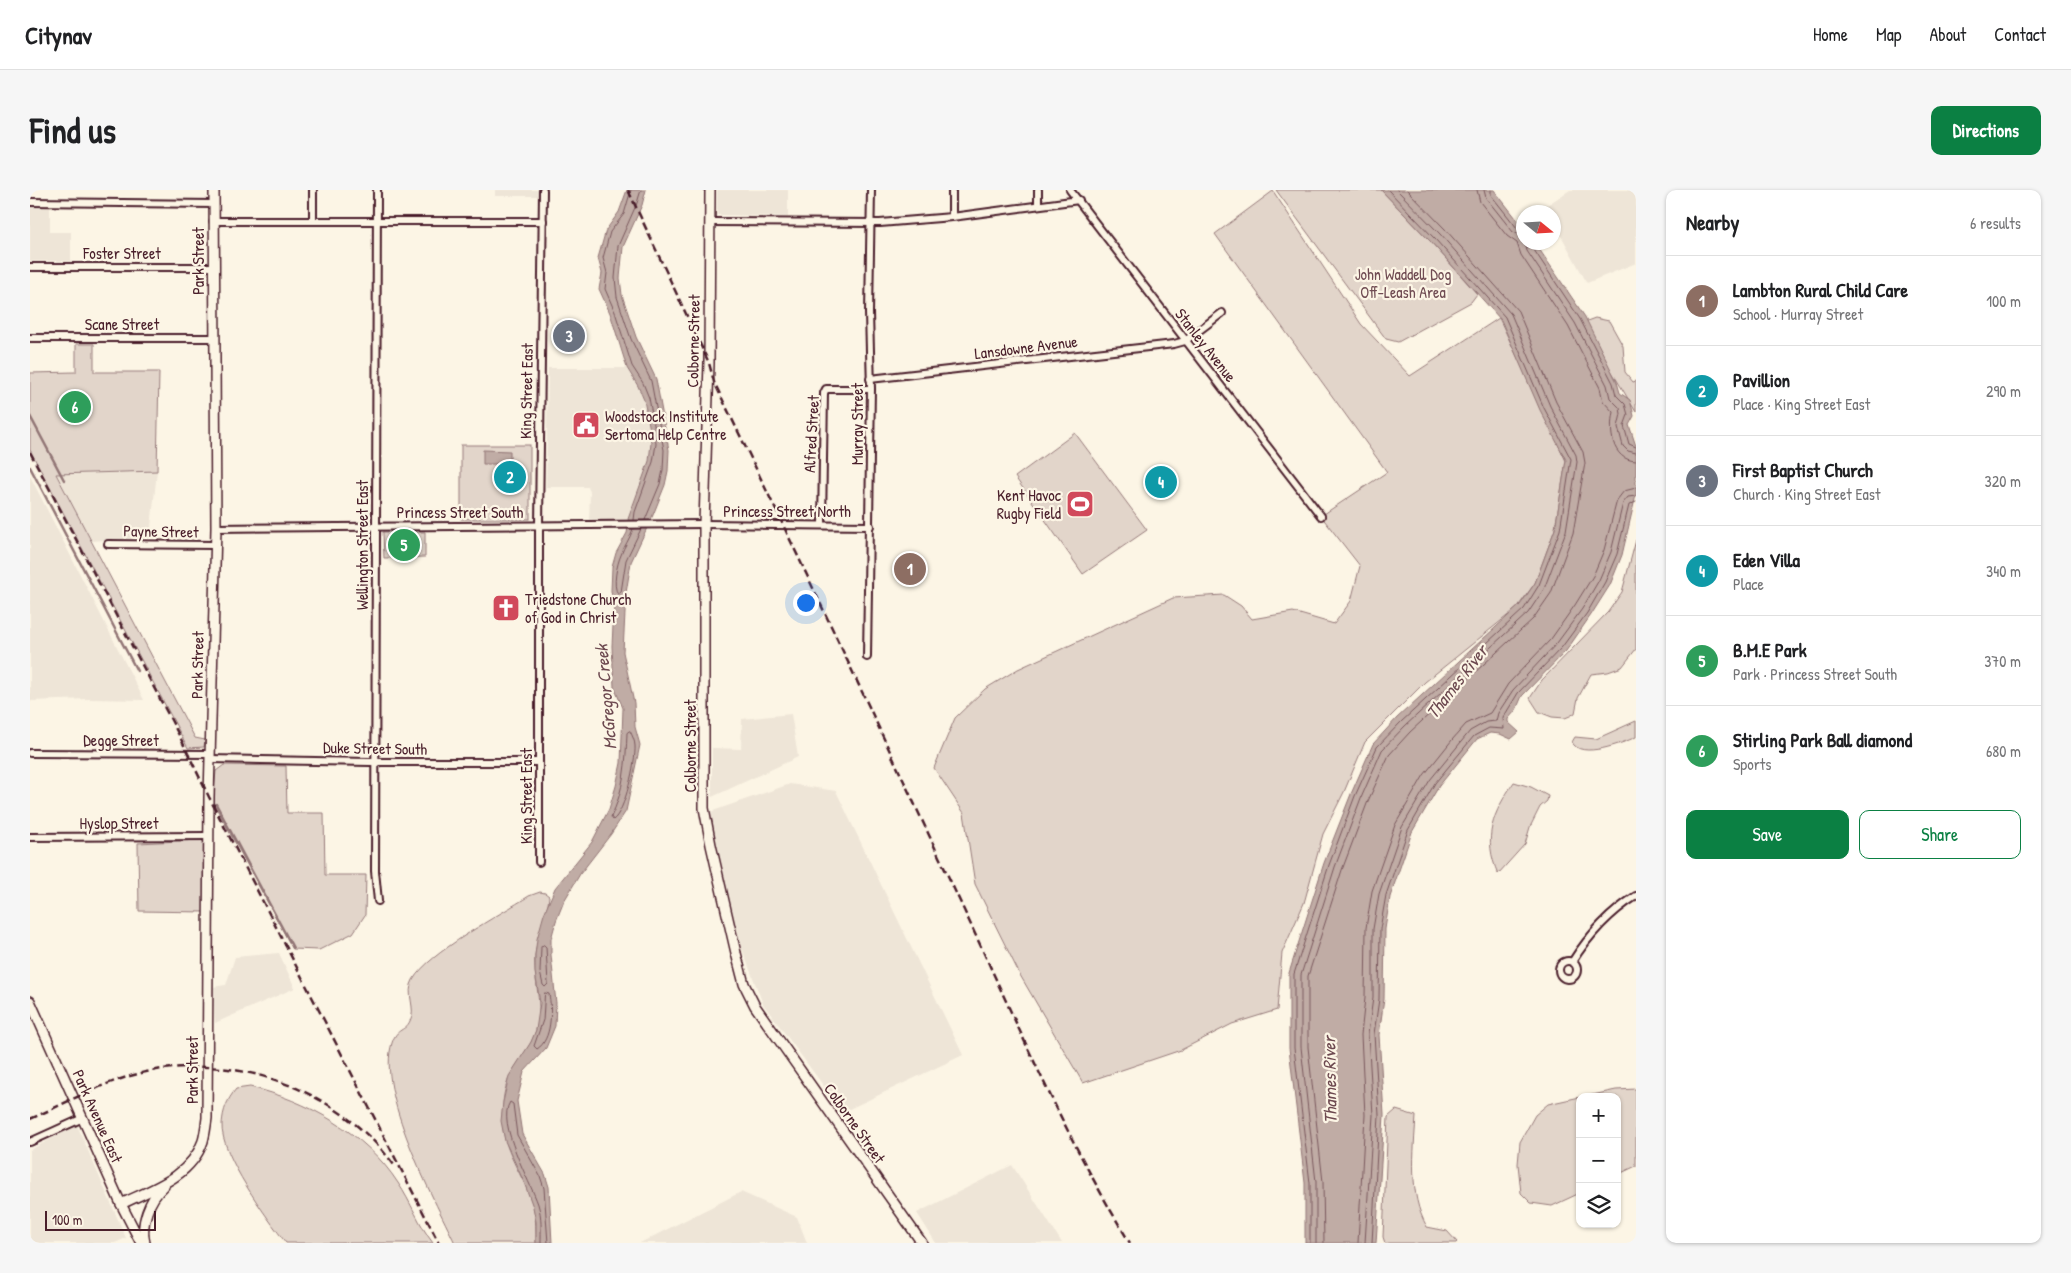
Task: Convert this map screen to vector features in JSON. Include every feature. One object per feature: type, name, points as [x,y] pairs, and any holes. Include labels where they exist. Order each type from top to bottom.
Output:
[{"type":"street","name":"Park Street","points":[[171,1180],[189,1164],[203,1141],[208,1118],[208,836],[214,545],[216,528],[213,338],[214,190]]},
{"type":"street","points":[[313,190],[313,220]]},
{"type":"street","name":"Wellington Street East","points":[[377,190],[375,871],[378,901]]},
{"type":"street","name":"King Street East","points":[[539,862],[539,526],[543,190]]},
{"type":"street","name":"Colborne Street","points":[[710,190],[704,524],[704,808],[712,853],[744,984],[755,1006],[922,1243]]},
{"type":"street","name":"Murray Street","points":[[868,657],[871,190]]},
{"type":"street","points":[[952,190],[952,217]]},
{"type":"street","points":[[1038,190],[1038,205]]},
{"type":"street","name":"Stanley Avenue","points":[[1075,191],[1078,200],[1321,516]]},
{"type":"street","points":[[710,222],[870,223],[952,217],[1078,200]]},
{"type":"street","points":[[30,202],[214,204]]},
{"type":"street","points":[[213,221],[542,222]]},
{"type":"street","name":"Foster Street","points":[[30,267],[214,267]]},
{"type":"street","points":[[1185,341],[1222,313]]},
{"type":"street","name":"Scane Street","points":[[30,338],[213,338]]},
{"type":"street","name":"Lansdowne Avenue","points":[[870,379],[1174,344],[1185,341]]},
{"type":"street","name":"Alfred Street","points":[[822,526],[824,393],[826,389],[871,389]]},
{"type":"street","name":"Princess Street South","points":[[216,528],[704,524]]},
{"type":"street","name":"Princess Street North","points":[[704,524],[870,526]]},
{"type":"street","name":"Payne Street","points":[[108,544],[214,545]]},
{"type":"street","name":"Degge Street","points":[[30,754],[211,756]]},
{"type":"street","name":"Duke Street South","points":[[211,756],[375,762],[539,762]]},
{"type":"street","name":"Hyslop Street","points":[[30,837],[208,836]]},
{"type":"street","points":[[1572,962],[1597,927],[1636,896]]},
{"type":"street","name":"Park Avenue East","points":[[30,1001],[121,1204],[141,1243]]},
{"type":"street","points":[[30,1142],[83,1118]]},
{"type":"street","points":[[121,1204],[171,1180]]},
{"type":"street","points":[[145,1243],[144,1230],[151,1202],[158,1190],[171,1180]]},
{"type":"shaded area","points":[[495,190],[540,190],[539,196],[495,196]]},
{"type":"shaded area","points":[[717,190],[788,190],[788,217],[717,215]]},
{"type":"shaded area","points":[[1570,190],[1636,190],[1636,263],[1587,283],[1561,236],[1561,205],[1547,205]]},
{"type":"shaded area","points":[[30,206],[50,206],[50,232],[71,232],[71,261],[30,261]]},
{"type":"shaded area","points":[[548,368],[627,368],[638,386],[647,409],[651,443],[649,461],[628,518],[629,521],[589,522],[590,492],[588,487],[546,487]]},
{"type":"shaded area","points":[[157,471],[150,537],[91,541],[56,473]]},
{"type":"shaded area","points":[[30,476],[144,700],[30,701]]},
{"type":"shaded area","points":[[791,714],[798,757],[712,797],[712,748],[741,749],[742,719]]},
{"type":"shaded area","points":[[790,784],[836,791],[963,1055],[843,1112],[763,1004],[734,928],[710,812]]},
{"type":"shaded area","points":[[279,953],[295,988],[215,1023],[212,987],[226,985],[235,957]]},
{"type":"shaded area","points":[[77,1125],[126,1238],[115,1243],[30,1243],[30,1150]]},
{"type":"shaded area","points":[[1012,1165],[1062,1243],[936,1243],[917,1213]]},
{"type":"shaded area","points":[[741,1192],[797,1217],[807,1243],[640,1243]]},
{"type":"green space","name":"John Waddell Dog Off-Leash Area","points":[[1276,190],[1381,190],[1477,294],[1471,302],[1398,342],[1386,339]]},
{"type":"green space","points":[[1273,191],[1361,324],[1410,376],[1499,318],[1566,461],[1555,529],[1535,583],[1517,608],[1425,682],[1365,742],[1344,792],[1323,834],[1304,903],[1282,953],[1277,1010],[1232,1024],[1181,1050],[1083,1083],[1020,975],[975,884],[964,813],[934,768],[955,718],[985,689],[1018,669],[1173,598],[1224,595],[1241,606],[1252,619],[1293,612],[1334,624],[1351,601],[1360,566],[1321,516],[1387,472],[1215,234]]},
{"type":"green space","points":[[1595,318],[1609,321],[1623,346],[1625,372],[1633,382],[1636,381],[1636,412],[1587,330],[1587,321]]},
{"type":"green space","points":[[76,344],[94,344],[94,372],[159,372],[157,471],[56,474],[195,738],[205,740],[204,747],[188,748],[30,450],[30,373],[76,372]]},
{"type":"green space","name":"Kent Havoc Rugby Field","points":[[1075,433],[1147,530],[1083,574],[1015,477]]},
{"type":"green space","points":[[461,445],[530,445],[530,519],[461,519]]},
{"type":"green space","points":[[383,532],[425,532],[425,557],[384,558]]},
{"type":"green space","points":[[1636,540],[1636,649],[1622,667],[1608,672],[1591,674],[1578,698],[1575,713],[1565,718],[1552,717],[1539,712],[1530,698],[1542,680],[1608,612],[1622,592]]},
{"type":"green space","points":[[1636,721],[1636,737],[1622,743],[1584,750],[1572,742],[1575,737],[1596,739]]},
{"type":"green space","points":[[224,765],[286,766],[287,813],[324,813],[325,875],[366,875],[365,915],[353,933],[319,950],[293,949],[213,802],[216,771]]},
{"type":"green space","points":[[1514,782],[1531,787],[1548,796],[1547,801],[1540,807],[1530,827],[1525,844],[1498,874],[1493,861],[1490,837],[1495,815]]},
{"type":"green space","points":[[201,840],[205,843],[206,912],[139,911],[138,843]]},
{"type":"green space","points":[[540,892],[549,896],[535,955],[535,974],[539,1002],[538,1021],[532,1040],[507,1083],[504,1093],[502,1118],[504,1135],[511,1157],[528,1191],[534,1209],[536,1243],[455,1243],[421,1172],[399,1116],[392,1088],[389,1064],[392,1043],[396,1034],[406,1027],[412,1016],[410,990],[413,980],[421,969],[466,935],[529,896]]},
{"type":"green space","points":[[250,1087],[292,1100],[333,1121],[352,1134],[385,1165],[398,1183],[423,1229],[433,1243],[286,1243],[246,1186],[223,1137],[222,1124],[224,1110],[228,1101],[236,1089]]},
{"type":"green space","points":[[1636,1089],[1636,1166],[1621,1173],[1621,1093],[1602,1093]]},
{"type":"green space","points":[[1576,1098],[1576,1195],[1552,1206],[1531,1203],[1521,1193],[1518,1164],[1520,1142],[1535,1115],[1548,1104]]},
{"type":"green space","points":[[1396,1110],[1416,1116],[1414,1173],[1417,1201],[1421,1214],[1427,1227],[1447,1231],[1456,1243],[1385,1243],[1383,1237],[1388,1117]]},
{"type":"water","name":"McGregor Creek","points":[[627,190],[646,190],[642,205],[623,247],[620,278],[622,295],[636,337],[656,379],[669,450],[668,471],[665,485],[653,515],[631,562],[626,593],[623,652],[634,703],[635,727],[640,745],[626,811],[580,874],[564,901],[556,921],[551,939],[556,1003],[555,1026],[546,1048],[524,1072],[517,1101],[522,1134],[545,1174],[549,1187],[552,1243],[536,1243],[536,1222],[533,1207],[505,1141],[501,1121],[503,1102],[509,1076],[531,1042],[536,1030],[540,1003],[535,972],[535,955],[544,914],[555,888],[592,842],[609,809],[616,786],[621,763],[623,708],[614,687],[612,567],[616,553],[627,533],[628,519],[649,461],[651,443],[644,400],[627,368],[610,313],[599,289],[602,273],[598,258],[606,230],[619,212]]},
{"type":"water","name":"Thames River","points":[[1381,190],[1494,190],[1516,218],[1516,250],[1540,250],[1585,317],[1617,382],[1620,393],[1630,400],[1634,416],[1629,425],[1636,446],[1636,495],[1622,555],[1610,585],[1566,651],[1522,696],[1516,710],[1508,719],[1508,722],[1519,732],[1511,739],[1500,734],[1490,733],[1477,739],[1439,786],[1412,832],[1390,897],[1385,929],[1384,999],[1379,1035],[1384,1115],[1376,1243],[1305,1243],[1305,1183],[1289,1048],[1289,973],[1324,863],[1373,744],[1397,718],[1520,605],[1535,583],[1555,529],[1566,460],[1540,410],[1501,320]]},
{"type":"water","points":[[483,450],[510,451],[510,464],[483,464]]},
{"type":"waterway","points":[[30,416],[64,480]]},
{"type":"waterway","points":[[30,467],[137,671]]},
{"type":"waterway","points":[[216,804],[293,948]]},
{"type":"railway","points":[[628,190],[709,363],[714,382],[840,644],[1042,1078],[1084,1162],[1130,1243]]},
{"type":"railway","points":[[30,452],[180,737],[209,797],[439,1243]]},
{"type":"railway","points":[[30,1119],[90,1091],[127,1077],[164,1069],[201,1067],[238,1071],[274,1080],[309,1094],[341,1113],[370,1137],[394,1165]]},
{"type":"place","name":"First Baptist Church","points":[[569,336]]},
{"type":"place","name":"Stirling Park Ball diamond","points":[[75,407]]},
{"type":"place","name":"Woodstock Institute Sertoma Help Centre","points":[[586,425]]},
{"type":"place","name":"Pavillion","points":[[510,477]]},
{"type":"place","name":"Eden Villa","points":[[1161,482]]},
{"type":"place","name":"Kent Havoc Rugby Field","points":[[1080,504]]},
{"type":"place","name":"B.M.E Park","points":[[404,545]]},
{"type":"place","name":"Lambton Rural Child Care","points":[[910,569]]},
{"type":"place","name":"Triedstone Church of God in Christ","points":[[506,608]]}]
